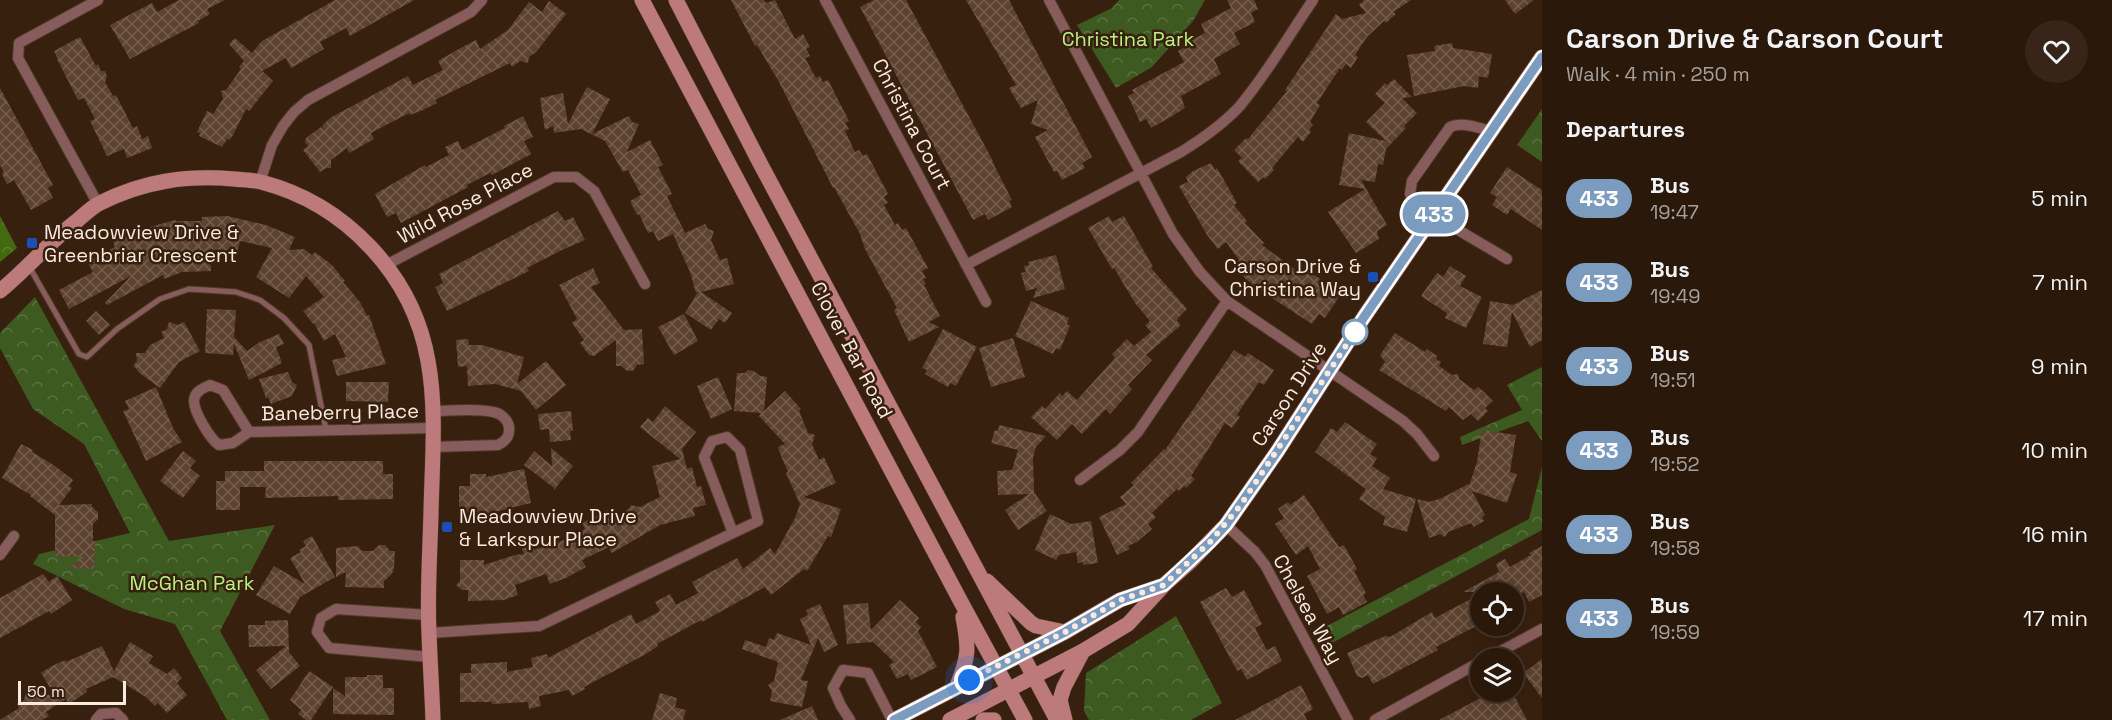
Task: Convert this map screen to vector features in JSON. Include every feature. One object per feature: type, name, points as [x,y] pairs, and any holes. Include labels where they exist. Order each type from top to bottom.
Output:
[{"type":"street","points":[[98,0],[19,43],[18,58],[98,204]]},
{"type":"street","points":[[260,182],[272,146],[294,112],[323,91],[471,12],[482,0]]},
{"type":"street","name":"Clover Bar Road","points":[[642,0],[1025,720]]},
{"type":"street","name":"Clover Bar Road","points":[[676,0],[1020,654],[1057,720]]},
{"type":"street","name":"Christina Court","points":[[825,0],[986,302]]},
{"type":"street","points":[[1049,0],[1140,173],[1186,254],[1227,301],[1403,421],[1417,434],[1434,456]]},
{"type":"street","points":[[966,265],[1194,144],[1230,116],[1250,92],[1313,0]]},
{"type":"street","name":"Carson Drive","points":[[950,720],[1083,651],[1128,624],[1164,585],[1226,525],[1277,452],[1434,213],[1542,57]]},
{"type":"street","points":[[1491,131],[1455,124],[1446,130],[1412,181],[1410,195],[1414,200],[1507,259]]},
{"type":"street","name":"Wild Rose Place","points":[[387,265],[554,177],[576,177],[594,191],[645,284]]},
{"type":"street","points":[[0,291],[59,234],[98,204],[139,188],[178,178],[222,178],[260,182],[294,194],[339,219],[374,248],[405,295],[419,326],[428,360],[432,411],[429,633],[433,720]]},
{"type":"street","points":[[1080,480],[1120,450],[1138,432],[1227,301]]},
{"type":"street","name":"Baneberry Place","points":[[249,432],[223,390],[210,385],[201,388],[195,394],[194,401],[197,411],[213,441],[219,445],[233,443],[249,432],[432,428]]},
{"type":"street","points":[[432,411],[495,412],[507,421],[509,428],[509,436],[505,442],[498,445],[432,447]]},
{"type":"street","points":[[429,633],[539,626],[733,533],[758,521],[740,450],[727,437],[712,441],[704,457],[733,533]]},
{"type":"street","name":"Chelsea Way","points":[[1226,525],[1255,552],[1265,565],[1348,720]]},
{"type":"street","points":[[0,555],[14,536]]},
{"type":"street","points":[[976,569],[1030,623],[1065,632]]},
{"type":"street","name":"Carson Drive","points":[[893,720],[1065,632],[1120,600],[1164,585]]},
{"type":"street","points":[[957,686],[966,663],[969,647],[961,602]]},
{"type":"street","points":[[429,615],[336,609],[321,618],[317,632],[329,648],[430,657]]},
{"type":"street","points":[[1507,648],[1542,629]]},
{"type":"street","points":[[1065,720],[1060,700],[1064,687],[1083,651]]},
{"type":"street","points":[[1374,720],[1470,668]]},
{"type":"street","points":[[850,720],[833,688],[843,670],[868,673],[893,720]]},
{"type":"street","points":[[96,720],[102,714],[116,713],[123,720]]},
{"type":"street","points":[[983,720],[994,720]]},
{"type":"lane","points":[[682,0],[686,18]]},
{"type":"lane","points":[[28,264],[78,354],[87,357],[117,328],[160,299],[189,289],[236,292],[260,300],[284,318],[309,345],[326,430]]},
{"type":"green space","name":"Christina Park","points":[[1119,0],[1205,0],[1193,21],[1152,67],[1116,88],[1077,25],[1112,8]]},
{"type":"green space","points":[[1542,109],[1542,162],[1517,145]]},
{"type":"green space","points":[[0,216],[17,248],[0,262]]},
{"type":"green space","name":"McGhan Park","points":[[35,297],[169,541],[275,525],[220,631],[270,720],[227,720],[175,624],[124,609],[33,564],[39,554],[130,533],[84,444],[33,409],[0,348],[0,333]]},
{"type":"green space","points":[[1542,367],[1542,441],[1528,421],[1462,445],[1460,437],[1522,410],[1507,385]]},
{"type":"green space","points":[[1542,467],[1542,530],[1332,643],[1323,628],[1529,519]]},
{"type":"green space","points":[[1176,616],[1222,703],[1191,720],[1089,720],[1084,711],[1086,673]]},
{"type":"building","points":[[179,0],[225,0],[207,9],[210,14],[198,21],[199,23],[130,59],[110,25],[152,3],[157,12]]},
{"type":"building","points":[[335,0],[414,0],[350,36],[346,28],[320,42],[324,49],[291,68],[286,58],[262,71],[273,81],[249,111],[246,109],[232,137],[227,139],[222,147],[199,136],[200,133],[197,132],[207,111],[213,114],[223,99],[221,91],[226,90],[244,61],[229,44],[235,38],[252,53],[262,41]]},
{"type":"building","points":[[731,0],[764,0],[766,3],[775,0],[795,39],[803,34],[810,47],[806,49],[810,56],[805,58],[816,78],[820,76],[823,82],[828,80],[849,121],[845,123],[849,129],[845,131],[855,152],[859,150],[863,156],[867,154],[888,194],[884,197],[888,203],[884,205],[895,225],[898,223],[902,230],[906,228],[928,268],[922,271],[926,278],[923,279],[926,284],[924,285],[940,316],[929,322],[939,327],[909,342],[894,310],[897,308],[865,249],[860,234],[833,188],[779,82],[757,45],[755,46]]},
{"type":"building","points":[[874,0],[906,0],[993,161],[1012,200],[1009,201],[1012,207],[988,220],[985,214],[973,220],[860,7]]},
{"type":"building","points":[[966,0],[1009,0],[1092,157],[1082,163],[1085,168],[1062,180],[1057,171],[1054,172],[1035,137],[1048,130],[1031,124],[1038,100],[1021,108],[1009,88],[1016,85]]},
{"type":"building","points":[[1227,0],[1254,0],[1258,9],[1251,13],[1255,22],[1234,33],[1240,44],[1214,59],[1221,74],[1181,96],[1185,108],[1169,118],[1151,128],[1146,119],[1140,122],[1128,96],[1134,93],[1132,90],[1184,62],[1178,51],[1183,48],[1182,45],[1205,33],[1201,24],[1231,8]]},
{"type":"building","points":[[1364,0],[1411,0],[1393,12],[1396,14],[1386,23],[1384,21],[1367,37],[1355,55],[1358,57],[1351,68],[1346,64],[1342,70],[1340,68],[1317,103],[1320,105],[1310,122],[1313,125],[1309,130],[1311,132],[1303,142],[1298,137],[1272,168],[1274,170],[1258,182],[1238,161],[1242,158],[1234,150],[1246,138],[1248,139],[1287,91],[1285,90],[1336,14],[1342,19],[1366,13],[1359,5]]},
{"type":"building","points":[[1505,0],[1534,0],[1515,14]]},
{"type":"building","points":[[549,1],[566,14],[536,52],[529,57],[528,63],[520,61],[512,67],[510,63],[435,100],[437,103],[410,115],[409,113],[371,133],[374,139],[349,153],[347,148],[331,160],[331,168],[320,172],[303,150],[308,146],[305,142],[306,138],[321,127],[324,130],[322,126],[330,118],[408,76],[413,85],[443,70],[438,61],[476,40],[480,49],[508,30],[529,2],[542,12]]},
{"type":"building","points":[[80,37],[96,66],[98,64],[101,71],[105,71],[107,76],[105,82],[113,96],[116,95],[133,128],[137,126],[142,139],[148,136],[152,148],[127,158],[124,149],[107,156],[90,121],[95,119],[84,98],[78,100],[54,51]]},
{"type":"building","points":[[1452,43],[1453,48],[1492,54],[1488,78],[1479,76],[1478,88],[1464,86],[1414,96],[1407,55],[1435,51],[1434,46]]},
{"type":"building","points":[[1394,79],[1412,97],[1402,98],[1417,113],[1386,149],[1383,165],[1378,164],[1375,182],[1361,180],[1387,225],[1377,231],[1379,239],[1356,253],[1328,212],[1365,189],[1339,185],[1349,133],[1386,141],[1366,122],[1385,103],[1375,94],[1385,83],[1387,85]]},
{"type":"building","points":[[587,87],[610,99],[592,134],[629,116],[632,122],[639,124],[627,152],[650,140],[663,165],[658,167],[672,194],[667,196],[685,233],[705,224],[708,229],[714,231],[711,240],[720,260],[727,258],[734,284],[701,292],[732,313],[725,323],[719,319],[711,330],[685,313],[698,292],[696,293],[690,272],[673,234],[658,241],[653,231],[648,233],[630,201],[641,195],[628,170],[623,172],[605,141],[581,129],[554,133],[553,126],[545,130],[540,98],[563,93],[568,124]]},
{"type":"building","points":[[0,88],[53,185],[48,188],[53,198],[31,210],[14,180],[7,184],[2,174],[4,172],[0,165]]},
{"type":"building","points":[[523,116],[533,137],[524,141],[531,154],[492,175],[490,173],[467,185],[468,187],[401,223],[396,213],[387,217],[375,194],[425,165],[426,167],[449,155],[445,147],[458,141],[462,150]]},
{"type":"building","points":[[1211,163],[1215,170],[1217,168],[1237,203],[1234,205],[1247,221],[1245,223],[1264,243],[1262,245],[1297,271],[1299,268],[1304,272],[1306,269],[1341,294],[1325,318],[1319,314],[1312,324],[1269,296],[1233,266],[1239,260],[1226,242],[1218,249],[1207,235],[1179,186],[1188,182],[1186,177],[1193,171]]},
{"type":"building","points":[[1507,167],[1542,190],[1542,230],[1511,209],[1507,215],[1492,205],[1497,197],[1490,193]]},
{"type":"building","points":[[558,211],[565,221],[573,217],[585,240],[527,268],[529,271],[447,311],[435,287],[443,283],[439,274]]},
{"type":"building","points":[[227,216],[266,225],[295,237],[289,250],[304,249],[312,255],[315,252],[332,265],[360,302],[367,316],[369,315],[386,364],[337,376],[332,360],[346,357],[335,334],[324,341],[314,323],[303,311],[324,297],[306,276],[289,298],[256,277],[272,248],[240,241],[237,254],[210,249],[211,271],[182,272],[164,279],[163,275],[107,305],[105,303],[131,276],[69,309],[59,290],[93,272],[87,262],[115,247],[113,242],[175,220],[202,221],[202,217]]},
{"type":"building","points":[[1109,216],[1112,222],[1124,216],[1153,267],[1151,268],[1187,309],[1178,318],[1177,321],[1181,325],[1146,355],[1152,360],[1128,385],[1132,389],[1110,414],[1106,409],[1082,434],[1072,424],[1057,440],[1031,417],[1042,406],[1045,409],[1060,393],[1062,396],[1067,391],[1077,400],[1115,358],[1112,354],[1127,339],[1134,346],[1151,332],[1145,325],[1150,321],[1135,303],[1114,268],[1112,269],[1088,228]]},
{"type":"building","points":[[1056,255],[1065,289],[1033,298],[1037,288],[1026,291],[1021,273],[1026,272],[1024,266],[1029,265],[1028,262]]},
{"type":"building","points":[[1450,266],[1466,276],[1460,286],[1482,297],[1466,328],[1445,318],[1447,313],[1421,296],[1437,273],[1443,277]]},
{"type":"building","points":[[593,268],[600,283],[591,287],[624,330],[642,329],[644,364],[637,365],[633,371],[616,366],[616,340],[594,356],[589,355],[580,343],[584,340],[572,323],[577,319],[559,285]]},
{"type":"building","points":[[1542,290],[1542,340],[1530,347],[1512,312],[1507,347],[1483,344],[1490,301],[1513,305]]},
{"type":"building","points":[[1031,301],[1069,318],[1067,324],[1070,326],[1060,350],[1056,348],[1053,354],[1015,336]]},
{"type":"building","points":[[207,309],[236,310],[234,337],[247,351],[260,342],[279,334],[284,344],[276,347],[282,363],[249,380],[234,344],[233,355],[205,353]]},
{"type":"building","points":[[96,311],[110,325],[99,335],[86,321]]},
{"type":"building","points":[[684,314],[698,341],[674,355],[658,327]]},
{"type":"building","points":[[169,322],[178,325],[184,322],[200,351],[179,362],[160,388],[133,366],[137,361],[136,353],[145,353],[150,345],[164,338],[161,332],[167,329]]},
{"type":"building","points":[[943,329],[977,347],[956,386],[950,383],[948,387],[925,374],[927,370],[922,368]]},
{"type":"building","points":[[1395,333],[1425,352],[1427,349],[1437,356],[1436,359],[1441,362],[1439,366],[1452,375],[1458,374],[1459,379],[1474,390],[1478,387],[1484,392],[1493,401],[1485,408],[1488,411],[1478,421],[1471,414],[1463,420],[1449,407],[1446,411],[1379,370],[1385,362],[1380,355]]},
{"type":"building","points":[[1013,338],[1025,377],[991,387],[979,348]]},
{"type":"building","points":[[468,339],[469,345],[482,345],[524,357],[517,384],[546,361],[566,385],[536,410],[521,391],[495,384],[468,386],[467,366],[458,367],[456,340]]},
{"type":"building","points":[[1234,350],[1245,357],[1248,353],[1274,370],[1264,385],[1259,382],[1237,415],[1240,417],[1232,428],[1225,423],[1191,476],[1195,479],[1186,488],[1184,486],[1179,491],[1177,489],[1152,513],[1156,517],[1148,524],[1152,529],[1137,542],[1128,546],[1130,549],[1117,555],[1099,517],[1126,504],[1120,497],[1134,485],[1131,483],[1165,450]]},
{"type":"building","points":[[748,370],[767,377],[764,411],[785,391],[801,409],[799,411],[808,433],[815,435],[812,444],[819,460],[824,457],[836,483],[804,497],[841,509],[831,537],[828,536],[807,571],[804,569],[771,595],[765,587],[702,622],[701,620],[572,696],[569,690],[539,696],[541,706],[529,709],[528,702],[492,704],[492,702],[460,702],[460,673],[471,673],[471,664],[507,662],[507,672],[533,667],[531,658],[547,654],[548,658],[631,614],[636,624],[660,611],[655,602],[670,594],[676,605],[698,593],[692,582],[737,558],[743,569],[770,548],[775,554],[800,504],[786,473],[788,472],[778,447],[785,444],[759,416],[761,413],[734,411],[737,373],[745,373]]},
{"type":"building","points":[[288,372],[292,382],[297,385],[292,396],[271,404],[268,397],[266,398],[259,379]]},
{"type":"building","points":[[718,377],[732,409],[711,419],[697,386]]},
{"type":"building","points":[[346,382],[389,382],[388,402],[346,401]]},
{"type":"building","points":[[156,387],[173,428],[182,442],[146,461],[123,411],[129,409],[125,401]]},
{"type":"building","points":[[665,406],[696,432],[682,449],[687,469],[692,467],[697,487],[701,486],[706,505],[693,508],[695,516],[660,525],[612,553],[609,547],[582,560],[586,567],[550,584],[546,574],[515,585],[518,595],[504,600],[468,601],[468,590],[462,590],[456,585],[460,581],[460,560],[484,560],[484,565],[524,554],[521,547],[532,543],[534,550],[547,545],[548,548],[585,529],[582,523],[608,510],[612,518],[629,509],[631,505],[640,507],[660,497],[652,466],[680,459],[640,427],[648,418],[653,422]]},
{"type":"building","points":[[571,411],[573,431],[570,431],[571,440],[550,442],[549,429],[540,430],[538,414]]},
{"type":"building","points":[[1345,422],[1377,444],[1370,454],[1377,458],[1372,466],[1390,478],[1383,489],[1416,499],[1407,532],[1383,525],[1385,517],[1359,499],[1366,489],[1315,452],[1331,428],[1337,432]]},
{"type":"building","points":[[999,425],[1046,436],[1036,447],[1033,457],[1034,492],[1047,511],[1018,530],[1005,510],[1029,494],[998,495],[997,471],[1012,470],[1018,450],[991,443]]},
{"type":"building","points":[[1482,430],[1516,435],[1510,472],[1517,474],[1507,503],[1472,491],[1485,515],[1482,517],[1484,521],[1474,527],[1471,523],[1448,532],[1445,537],[1440,534],[1429,538],[1417,499],[1429,502],[1442,498],[1468,484],[1469,486],[1477,462]]},
{"type":"building","points":[[21,444],[33,450],[32,452],[73,480],[69,486],[72,488],[59,505],[92,504],[98,512],[98,519],[93,524],[94,569],[69,568],[84,557],[55,556],[55,515],[31,495],[2,478]]},
{"type":"building","points":[[551,448],[573,466],[554,490],[524,465],[534,451],[552,466]]},
{"type":"building","points":[[183,451],[196,461],[190,468],[200,476],[183,498],[160,481]]},
{"type":"building","points":[[264,461],[383,461],[383,474],[393,474],[393,499],[338,500],[338,496],[265,498],[266,487],[240,487],[240,510],[216,510],[216,481],[225,481],[225,471],[264,471]]},
{"type":"building","points":[[524,469],[531,503],[486,514],[459,514],[459,486],[470,486],[470,474],[486,474],[486,477]]},
{"type":"building","points":[[1304,495],[1339,547],[1344,545],[1357,569],[1354,571],[1366,593],[1363,595],[1367,602],[1343,615],[1339,607],[1327,614],[1307,576],[1320,569],[1308,546],[1296,555],[1275,524],[1284,518],[1278,509],[1288,502],[1290,505]]},
{"type":"building","points":[[1050,514],[1071,524],[1091,521],[1098,563],[1083,565],[1083,562],[1078,563],[1076,552],[1059,555],[1056,560],[1035,550]]},
{"type":"building","points":[[312,536],[335,577],[300,597],[290,614],[256,595],[274,566],[305,584],[290,558],[301,552],[299,550],[306,546],[303,541]]},
{"type":"building","points":[[379,545],[385,545],[390,551],[395,551],[394,568],[392,574],[384,581],[384,588],[345,587],[346,572],[336,577],[336,548],[358,546],[362,551],[373,551]]},
{"type":"building","points":[[1542,546],[1542,595],[1529,602],[1524,592],[1524,582],[1481,582],[1499,572],[1496,564],[1505,559],[1510,567],[1531,555],[1529,553]]},
{"type":"building","points":[[43,574],[49,582],[57,576],[72,600],[51,614],[49,611],[0,638],[0,598]]},
{"type":"building","points":[[1226,588],[1232,597],[1244,590],[1262,624],[1255,628],[1267,650],[1275,646],[1282,661],[1247,680],[1241,669],[1237,671],[1200,602]]},
{"type":"building","points":[[1470,599],[1470,629],[1436,647],[1438,650],[1373,684],[1368,675],[1362,678],[1357,676],[1347,653],[1385,636],[1390,637],[1432,612],[1435,618]]},
{"type":"building","points":[[900,600],[919,618],[916,622],[921,627],[918,631],[937,667],[911,680],[908,674],[897,679],[889,665],[894,662],[873,642],[847,644],[843,605],[868,603],[871,630]]},
{"type":"building","points":[[820,604],[838,645],[824,652],[818,638],[801,680],[808,681],[802,707],[770,701],[772,691],[768,685],[774,681],[778,662],[742,649],[745,640],[766,647],[769,638],[774,640],[777,633],[811,645],[800,619],[808,615],[806,610]]},
{"type":"building","points":[[288,620],[289,652],[300,666],[271,689],[256,670],[286,646],[249,647],[248,625],[265,625],[265,621]]},
{"type":"building","points":[[130,642],[153,656],[149,663],[167,674],[174,668],[182,678],[177,683],[187,695],[167,713],[158,703],[155,706],[146,697],[113,677],[86,689],[87,692],[69,704],[66,699],[46,712],[49,716],[42,720],[0,720],[19,708],[17,704],[24,700],[26,693],[31,690],[56,697],[41,673],[52,666],[102,646],[114,671]]},
{"type":"building","points":[[1542,659],[1542,698],[1524,674]]},
{"type":"building","points":[[309,671],[333,687],[311,720],[306,720],[298,714],[301,710],[290,700]]},
{"type":"building","points":[[367,675],[383,675],[383,688],[394,688],[394,715],[333,714],[333,688],[345,696],[345,677],[367,677]]},
{"type":"building","points":[[1301,685],[1313,709],[1304,714],[1307,720],[1235,720]]},
{"type":"building","points":[[660,693],[677,698],[675,707],[686,710],[683,720],[652,720]]},
{"type":"building","points":[[1473,702],[1517,702],[1527,720],[1439,720]]},
{"type":"building","points":[[812,706],[818,720],[780,720]]},
{"type":"bus line","name":"433","points":[[894,720],[1065,632],[1120,600],[1164,585],[1210,542],[1226,525],[1277,452],[1364,317],[1542,57]]},
{"type":"place","name":"Meadowview Drive & Greenbriar Crescent","points":[[32,243]]},
{"type":"place","name":"Carson Drive & Christina Way","points":[[1373,277]]},
{"type":"place","name":"Meadowview Drive & Larkspur Place","points":[[447,527]]},
{"type":"route","points":[[969,680],[1065,632],[1120,600],[1164,585],[1190,562],[1226,525],[1240,506],[1355,332]]}]
